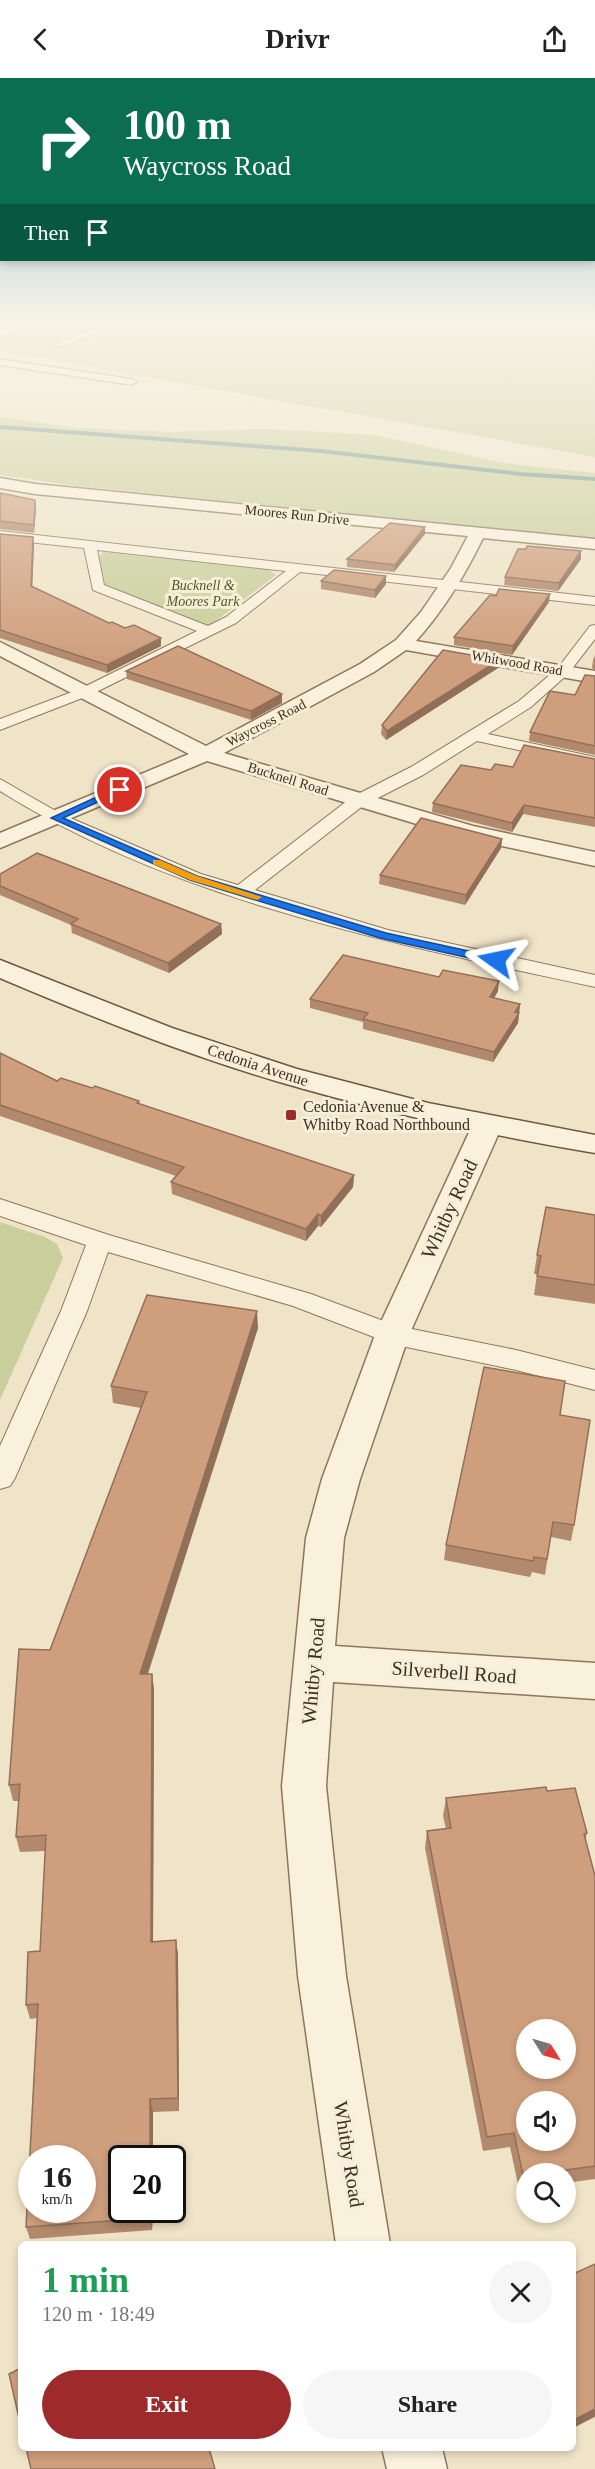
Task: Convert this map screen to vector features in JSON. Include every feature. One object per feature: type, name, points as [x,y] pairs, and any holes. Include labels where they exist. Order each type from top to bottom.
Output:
[{"type":"street","name":"Moores Run Drive","points":[[0,483],[35,489],[595,544]]},
{"type":"street","points":[[9,504],[35,489]]},
{"type":"street","name":"Waycross Road","points":[[0,841],[206,754],[367,668],[403,644],[428,616],[449,585],[477,534]]},
{"type":"street","name":"Whitwood Road","points":[[403,644],[595,677]]},
{"type":"street","name":"Bucknell Road","points":[[0,648],[206,754],[468,832],[595,859]]},
{"type":"street","name":"Cedonia Avenue","points":[[0,969],[104,1012],[234,1058],[328,1087],[487,1126],[595,1144]]},
{"type":"street","name":"Whitby Road","points":[[363,2241],[322,1976],[304,1786],[325,1538],[341,1479],[392,1335],[487,1126]]},
{"type":"street","name":"Silverbell Road","points":[[313,1663],[595,1682]]},
{"type":"street","points":[[413,2451],[417,2469]]},
{"type":"lane","points":[[0,535],[595,601]]},
{"type":"lane","points":[[90,546],[98,587],[209,631]]},
{"type":"lane","points":[[0,725],[85,692],[231,620],[296,569]]},
{"type":"lane","points":[[241,892],[358,801],[417,771],[477,736],[525,704],[563,671],[595,629]]},
{"type":"lane","points":[[477,736],[595,762]]},
{"type":"lane","points":[[0,784],[55,818],[194,878],[384,935],[595,981]]},
{"type":"lane","points":[[0,1207],[100,1241],[302,1300],[392,1335],[516,1360],[595,1380]]},
{"type":"lane","points":[[0,1478],[74,1311],[100,1241]]},
{"type":"green space","points":[[0,436],[378,436],[504,463],[595,473],[595,538],[77,486],[0,475]]},
{"type":"green space","points":[[475,436],[595,436],[595,457]]},
{"type":"green space","name":"Bucknell & Moores Park","points":[[103,552],[269,570],[276,575],[209,626],[201,625],[105,584],[99,557]]},
{"type":"green space","points":[[0,1222],[45,1237],[57,1244],[63,1258],[0,1400]]},
{"type":"building","points":[[0,493],[35,500],[34,525],[0,521]]},
{"type":"building","points":[[390,523],[425,527],[395,565],[347,559]]},
{"type":"building","points":[[0,534],[33,537],[31,586],[109,623],[112,622],[125,628],[134,625],[161,638],[107,665],[0,630]]},
{"type":"building","points":[[527,546],[581,551],[559,583],[505,577],[518,549],[526,549]]},
{"type":"building","points":[[334,570],[386,576],[375,590],[321,581]]},
{"type":"building","points":[[499,589],[550,594],[513,646],[454,637],[490,595],[496,596]]},
{"type":"building","points":[[178,646],[282,694],[251,711],[126,671]]},
{"type":"building","points":[[443,650],[499,660],[387,731],[382,725]]},
{"type":"building","points":[[585,675],[595,676],[595,746],[530,732],[550,691],[575,695]]},
{"type":"building","points":[[524,745],[595,759],[595,818],[524,805],[512,823],[433,803],[461,765],[491,770],[495,764],[513,767]]},
{"type":"building","points":[[421,818],[502,839],[466,895],[380,875]]},
{"type":"building","points":[[37,853],[221,924],[168,963],[71,924],[78,919],[0,886],[0,874]]},
{"type":"building","points":[[343,955],[439,977],[443,970],[499,981],[490,997],[520,1004],[515,1012],[519,1013],[494,1052],[363,1019],[368,1013],[310,999]]},
{"type":"building","points":[[0,1053],[57,1081],[61,1078],[92,1088],[95,1086],[139,1101],[137,1103],[354,1175],[321,1216],[318,1214],[306,1229],[171,1182],[184,1167],[0,1105]]},
{"type":"building","points":[[546,1207],[595,1215],[595,1285],[537,1276],[541,1256],[537,1255]]},
{"type":"building","points":[[147,1295],[257,1311],[140,1674],[152,1674],[151,1942],[176,1940],[178,2098],[150,2099],[150,2145],[108,2145],[108,2221],[96,2222],[96,2145],[30,2145],[38,2004],[26,2005],[28,1952],[40,1951],[46,1835],[16,1837],[20,1784],[9,1785],[19,1649],[50,1650],[147,1392],[111,1386]]},
{"type":"building","points":[[484,1367],[565,1381],[560,1415],[590,1420],[574,1525],[553,1522],[547,1559],[534,1557],[533,1561],[446,1545]]},
{"type":"building","points":[[546,1787],[547,1791],[575,1788],[595,1876],[595,2166],[576,2169],[576,2163],[520,2163],[518,2151],[576,2151],[576,2091],[516,2091],[516,2142],[514,2133],[487,2137],[427,1831],[451,1828],[446,1798]]},
{"type":"building","points":[[26,2223],[81,2223],[26,2227]]},
{"type":"building","points":[[595,2264],[595,2409],[576,2419],[576,2273]]},
{"type":"building","points":[[18,2370],[18,2414],[9,2374]]},
{"type":"building","points":[[27,2451],[210,2451],[215,2469],[31,2469]]},
{"type":"waterway","points":[[115,436],[321,451],[520,474],[595,479]]},
{"type":"slow traffic","points":[[157,862],[194,878],[257,897]]},
{"type":"place","name":"Cedonia Avenue & Whitby Road Northbound","points":[[291,1115]]},
{"type":"route","points":[[120,790],[55,818],[194,878],[384,935],[496,960]]}]
